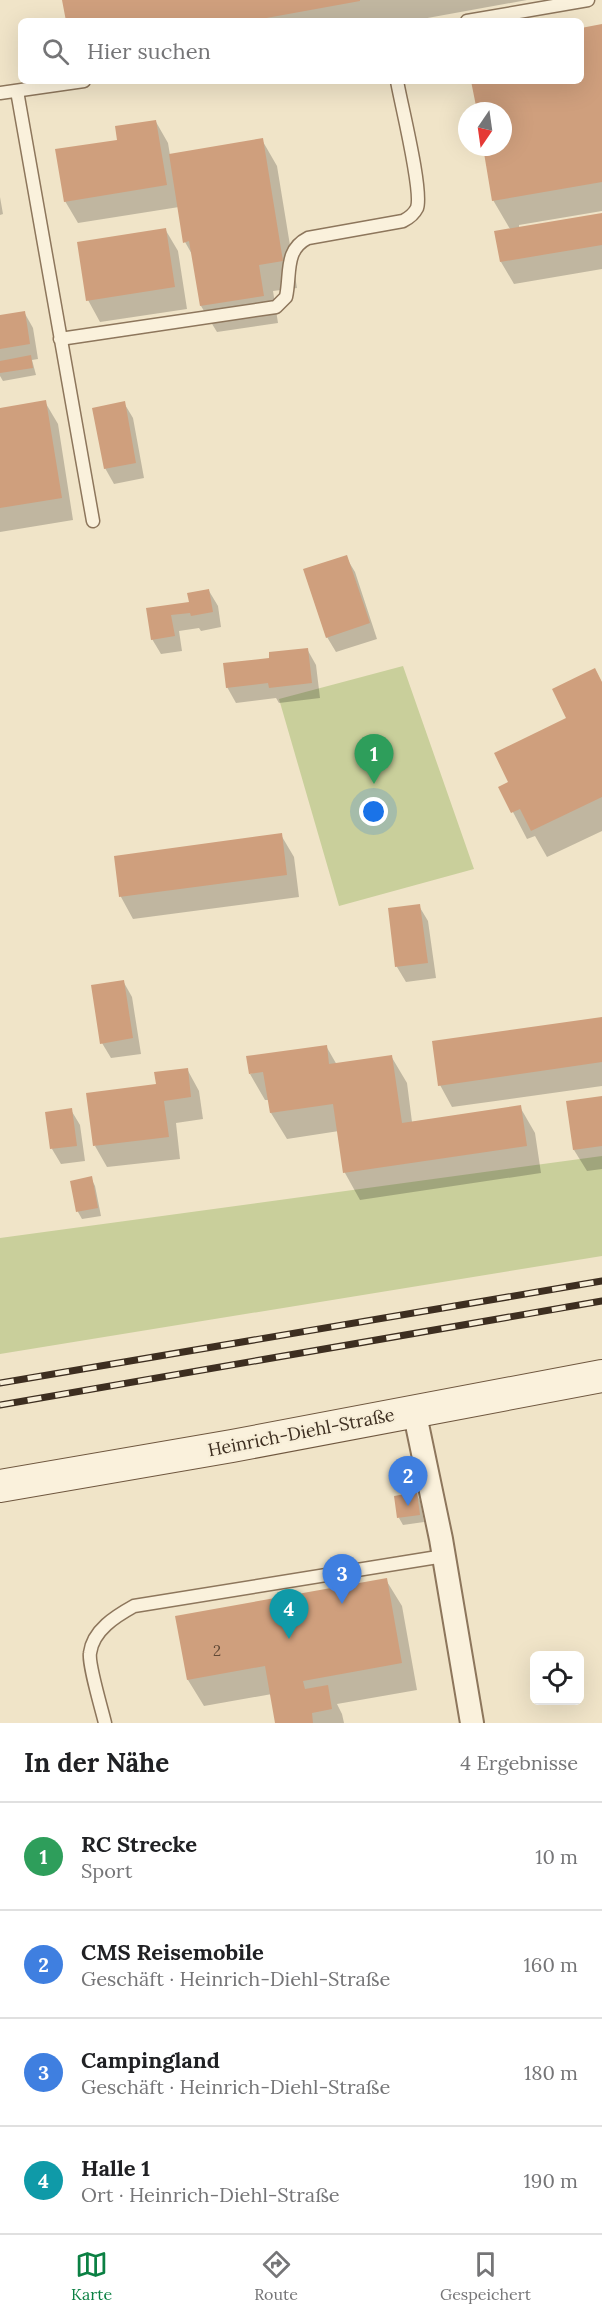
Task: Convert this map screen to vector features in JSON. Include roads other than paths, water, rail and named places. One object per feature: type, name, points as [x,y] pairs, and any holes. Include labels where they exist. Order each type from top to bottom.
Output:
[{"type":"main road","name":"Heinrich-Diehl-Straße","points":[[0,1486],[232,1446],[602,1376]]},
{"type":"street","points":[[414,1410],[444,1556],[472,1723]]},
{"type":"lane","points":[[484,18],[588,0]]},
{"type":"lane","points":[[0,93],[64,84]]},
{"type":"lane","points":[[60,339],[276,307],[286,297],[290,257],[300,242],[308,238],[403,221],[410,217],[416,210],[418,190],[398,84]]},
{"type":"lane","points":[[16,91],[93,521]]},
{"type":"lane","points":[[105,1723],[89,1654],[97,1635],[114,1616],[134,1606],[444,1556]]},
{"type":"railway","points":[[0,1383],[602,1281]]},
{"type":"railway","points":[[0,1405],[602,1301]]},
{"type":"place","name":"RC Strecke","points":[[374,784]]},
{"type":"place","name":"CMS Reisemobile","points":[[408,1506]]},
{"type":"place","name":"Campingland","points":[[342,1604]]},
{"type":"place","name":"Halle 1","points":[[289,1639]]}]
